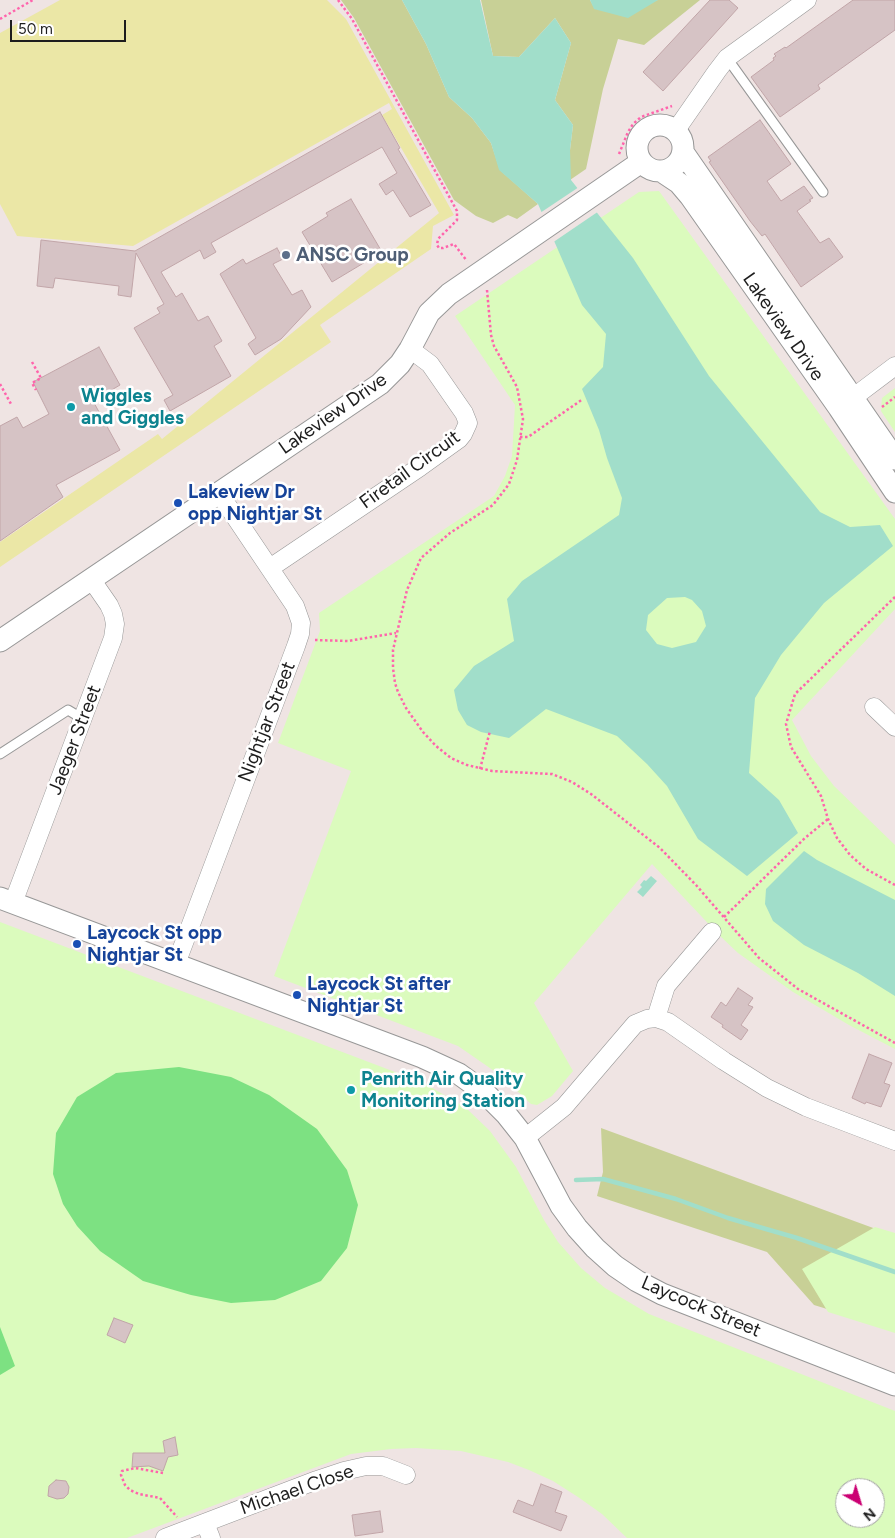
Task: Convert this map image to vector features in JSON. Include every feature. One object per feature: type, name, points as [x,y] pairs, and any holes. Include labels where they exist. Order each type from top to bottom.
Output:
[{"type":"street","points":[[676,130],[716,70],[727,58],[807,0]]},
{"type":"street","points":[[657,125],[676,130],[681,136],[683,152],[675,165],[661,171],[653,170],[641,162],[638,154],[638,141],[645,130],[657,125]]},
{"type":"street","name":"Lakeview Drive","points":[[683,152],[846,404],[895,492]]},
{"type":"street","name":"Lakeview Drive","points":[[0,641],[380,384],[400,364],[410,349],[422,324],[449,294],[641,162]]},
{"type":"street","name":"Lakeview Drive","points":[[661,171],[679,184],[690,196],[846,404],[895,459]]},
{"type":"street","name":"Firetail Circuit","points":[[270,568],[459,439],[463,434],[468,423],[464,413],[430,364],[410,349]]},
{"type":"street","points":[[846,404],[895,366]]},
{"type":"street","name":"Nightjar Street","points":[[176,964],[300,634],[301,623],[295,606],[219,492]]},
{"type":"street","name":"Jaeger Street","points":[[7,900],[83,719],[113,638],[115,624],[109,606],[91,579]]},
{"type":"street","points":[[874,707],[895,727]]},
{"type":"street","name":"Laycock Street","points":[[7,900],[422,1056],[459,1074],[490,1098],[506,1114],[525,1138],[561,1206],[594,1248],[615,1266],[637,1281],[662,1294],[895,1385]]},
{"type":"street","points":[[656,1018],[666,986],[712,932]]},
{"type":"street","points":[[525,1138],[564,1107],[635,1024],[647,1018],[656,1018],[668,1022],[767,1088],[806,1107],[895,1142]]},
{"type":"street","name":"Michael Close","points":[[165,1538],[184,1531],[208,1531],[317,1480],[344,1471],[366,1466],[383,1466],[406,1475]]},
{"type":"lane","points":[[727,58],[823,192]]},
{"type":"lane","points":[[0,754],[68,710],[83,719]]},
{"type":"path","points":[[0,19],[34,0]]},
{"type":"path","points":[[338,0],[352,19],[457,211],[457,220],[438,239],[437,245],[438,248],[443,248],[454,244],[486,286],[489,296],[489,326],[494,346],[517,387],[522,419],[517,460],[509,484],[493,505],[450,533],[421,558],[407,590],[394,640],[393,668],[395,682],[406,708],[423,732],[451,758],[480,769],[492,771],[552,774],[572,782],[591,794],[660,848],[696,885],[759,958],[798,989],[895,1043]]},
{"type":"path","points":[[32,362],[41,378],[32,383],[36,390]]},
{"type":"path","points":[[0,384],[11,404]]},
{"type":"path","points":[[520,437],[528,436],[583,399]]},
{"type":"path","points":[[895,597],[795,694],[786,724],[791,747],[821,796],[828,819],[837,838],[850,855],[866,869],[895,885]]},
{"type":"path","points":[[312,640],[348,641],[396,633]]},
{"type":"path","points":[[480,769],[490,732]]},
{"type":"path","points":[[724,917],[805,838],[828,819]]},
{"type":"path","points":[[163,1473],[135,1468],[122,1471],[121,1475],[125,1485],[130,1490],[139,1494],[160,1498],[176,1515],[184,1531]]},
{"type":"shaded area","points":[[60,0],[327,0],[346,19],[454,215],[433,226],[431,249],[320,325],[331,342],[0,567],[0,542],[158,434],[162,439],[439,213],[382,115],[392,109],[389,103],[133,246],[17,236],[0,204],[0,33]]},
{"type":"shaded area","points":[[341,0],[402,0],[426,44],[449,97],[472,118],[491,143],[500,170],[538,204],[517,219],[508,215],[493,223],[476,216],[454,200],[354,18]]},
{"type":"shaded area","points":[[402,0],[480,0],[493,56],[519,57],[555,18],[571,43],[555,100],[573,125],[570,150],[571,180],[633,258],[709,376],[820,512],[850,527],[880,525],[893,546],[824,603],[781,655],[755,698],[749,773],[779,800],[798,833],[747,876],[698,839],[667,786],[617,736],[546,709],[509,738],[481,732],[467,725],[458,710],[454,690],[474,666],[514,641],[507,599],[522,581],[619,515],[622,498],[599,430],[582,389],[603,367],[606,334],[582,305],[538,204],[499,170],[491,143],[472,118],[449,97],[426,44]],"holes":[[[685,597],[692,600],[702,611],[706,626],[696,642],[672,648],[657,644],[646,630],[648,615],[667,598]]]},
{"type":"shaded area","points":[[481,0],[590,0],[595,9],[658,0],[700,0],[644,45],[618,39],[603,89],[586,169],[570,180],[570,150],[573,125],[555,100],[571,43],[555,18],[519,57],[493,56]]},
{"type":"shaded area","points":[[590,0],[658,0],[628,18],[594,9]]},
{"type":"shaded area","points":[[659,191],[895,519],[895,609],[792,720],[811,756],[834,786],[895,845],[895,1049],[793,992],[738,953],[652,864],[534,1003],[573,1071],[552,1096],[537,1105],[531,1104],[500,1075],[458,1046],[274,976],[351,771],[278,743],[320,631],[319,613],[494,496],[505,476],[512,456],[515,405],[455,316],[639,192]]},
{"type":"shaded area","points":[[895,388],[895,432],[881,411],[882,398]]},
{"type":"shaded area","points":[[804,851],[817,860],[895,900],[895,996],[858,973],[804,945],[773,921],[765,904],[766,889]]},
{"type":"shaded area","points":[[651,876],[657,881],[643,897],[637,892],[642,887],[640,885],[644,880],[646,881]]},
{"type":"shaded area","points":[[0,922],[424,1083],[466,1108],[490,1131],[516,1167],[558,1242],[581,1268],[605,1288],[649,1314],[895,1411],[895,1538],[627,1538],[602,1514],[578,1497],[553,1481],[529,1470],[508,1462],[461,1451],[416,1448],[351,1454],[127,1538],[0,1538]]},
{"type":"shaded area","points":[[601,1128],[895,1236],[895,1330],[814,1305],[767,1252],[597,1196],[603,1172]]},
{"type":"shaded area","points":[[875,1227],[895,1233],[895,1333],[828,1312],[802,1269]]},
{"type":"green space","points":[[179,1067],[231,1077],[269,1095],[317,1129],[347,1170],[358,1205],[347,1248],[321,1281],[275,1300],[231,1303],[191,1295],[143,1281],[100,1251],[77,1226],[63,1204],[53,1174],[56,1133],[77,1097],[116,1073]]},
{"type":"green space","points":[[0,1327],[15,1366],[0,1375]]},
{"type":"pier","points":[[579,187],[599,211],[552,243],[540,213]]},
{"type":"building","points":[[710,0],[729,0],[738,8],[663,91],[643,72]]},
{"type":"building","points":[[853,0],[895,0],[895,30],[818,85],[820,89],[780,117],[751,77],[774,60],[773,58],[776,56],[774,54],[786,48]]},
{"type":"building","points":[[380,112],[400,148],[398,149],[431,205],[410,217],[393,190],[386,195],[379,184],[397,173],[382,147],[211,243],[216,252],[204,259],[200,250],[161,272],[176,297],[182,293],[198,321],[208,316],[222,341],[214,346],[231,376],[170,411],[164,400],[173,395],[134,328],[160,313],[157,308],[164,304],[136,253],[131,297],[118,295],[119,286],[55,278],[53,288],[37,286],[41,240],[135,251]]},
{"type":"building","points":[[760,120],[791,164],[767,181],[781,201],[804,186],[813,198],[797,211],[820,243],[829,238],[843,257],[801,287],[765,234],[762,236],[750,221],[709,162],[711,161],[708,157]]},
{"type":"building","points":[[351,199],[382,252],[332,282],[302,232],[328,216],[326,213]]},
{"type":"building","points":[[277,248],[283,259],[273,264],[292,295],[302,290],[311,307],[281,339],[255,355],[248,344],[256,338],[220,274],[243,259],[246,264]]},
{"type":"building","points":[[99,347],[120,385],[93,401],[120,450],[56,485],[63,497],[0,541],[0,426],[17,417],[23,428],[49,414],[33,382]]},
{"type":"building","points":[[738,988],[753,998],[748,1005],[753,1007],[741,1025],[748,1030],[741,1040],[711,1017],[721,1002],[726,1006]]},
{"type":"building","points":[[869,1054],[892,1063],[884,1083],[890,1085],[881,1107],[866,1102],[865,1104],[852,1098]]},
{"type":"building","points":[[114,1318],[133,1325],[125,1343],[107,1335]]},
{"type":"building","points":[[175,1437],[178,1455],[168,1457],[163,1471],[149,1466],[132,1467],[133,1453],[165,1453],[163,1441]]},
{"type":"building","points":[[56,1480],[66,1481],[69,1487],[68,1494],[64,1498],[57,1499],[48,1496],[49,1486]]},
{"type":"building","points":[[541,1484],[562,1492],[555,1512],[567,1516],[561,1531],[513,1512],[518,1500],[533,1506]]},
{"type":"building","points":[[380,1511],[383,1532],[355,1536],[352,1515]]},
{"type":"waterway","points":[[576,1180],[603,1179],[676,1199],[728,1218],[797,1238],[895,1272]]},
{"type":"place","name":"ANSC Group","points":[[286,255]]},
{"type":"place","name":"Wiggles and Giggles","points":[[71,407]]},
{"type":"place","name":"Lakeview Dr opp Nightjar St","points":[[178,503]]},
{"type":"place","name":"Laycock St opp Nightjar St","points":[[77,944]]},
{"type":"place","name":"Laycock St after Nightjar St","points":[[297,995]]},
{"type":"place","name":"Penrith Air Quality Monitoring Station","points":[[351,1090]]}]
